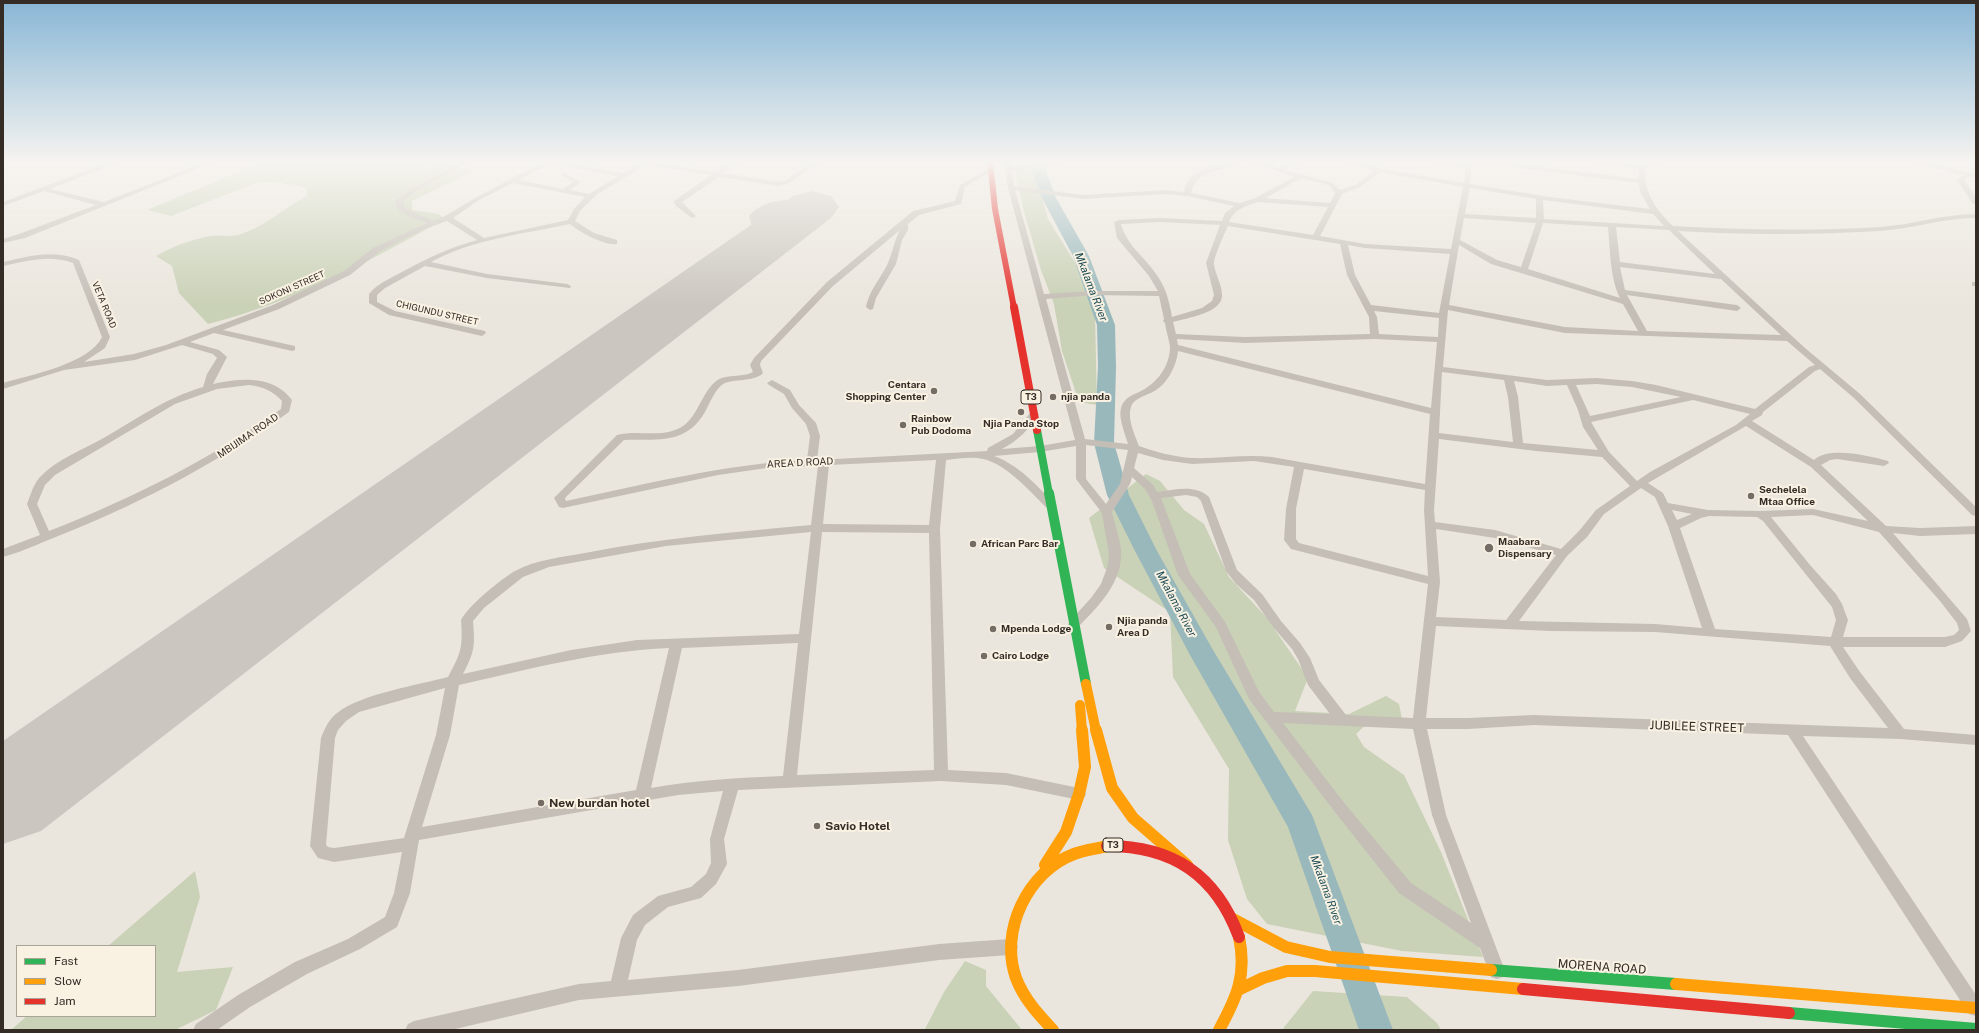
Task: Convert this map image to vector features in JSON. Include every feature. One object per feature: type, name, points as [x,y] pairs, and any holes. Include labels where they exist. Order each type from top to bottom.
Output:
[{"type":"main road","name":"T3","points":[[995,209],[1074,628],[1099,746],[1112,788],[1133,818],[1210,884],[1221,898],[1233,919],[1242,950],[1243,966],[1240,989],[1221,1026],[1214,1030]]},
{"type":"main road","name":"T3","points":[[1053,1030],[1028,1002],[1015,975],[1010,947],[1013,920],[1022,896],[1038,875],[1066,832],[1079,794],[1085,767],[1074,628]]},
{"type":"main road","name":"T3","points":[[1038,875],[1063,857],[1092,846],[1124,844],[1156,851],[1187,865]]},
{"type":"main road","name":"MORENA ROAD","points":[[1233,919],[1286,947],[1330,957],[1976,1008]]},
{"type":"main road","points":[[1240,989],[1263,978],[1287,971],[1332,973],[1976,1029]]},
{"type":"street","points":[[3,241],[22,236],[91,209]]},
{"type":"street","points":[[401,209],[433,223]]},
{"type":"street","name":"SOKONI STREET","points":[[60,368],[135,357],[216,331],[319,288],[347,273],[376,250],[414,230],[448,218],[461,209]]},
{"type":"street","points":[[577,209],[571,222],[592,235],[614,242]]},
{"type":"street","points":[[685,209],[692,216]]},
{"type":"street","points":[[870,307],[872,298],[892,264],[898,240],[904,230],[904,223],[916,213],[930,209]]},
{"type":"street","points":[[1018,209],[1081,442],[1081,479],[1107,512],[1115,554],[1113,567],[1107,583],[1097,600],[1074,628]]},
{"type":"street","points":[[1168,321],[1214,304],[1218,295],[1210,263],[1224,223],[1228,215],[1235,209]]},
{"type":"street","points":[[1315,238],[1330,209]]},
{"type":"street","points":[[1463,209],[1444,307],[1434,412],[1430,488],[1430,525],[1434,582],[1419,724],[1439,815],[1497,971]]},
{"type":"street","points":[[1524,270],[1540,220],[1540,209]]},
{"type":"street","points":[[1632,209],[1655,212]]},
{"type":"street","points":[[1653,209],[1669,228],[1722,277],[1886,424],[1976,513]]},
{"type":"street","points":[[1462,216],[1764,232],[1864,230],[1947,219],[1958,216],[1976,216]]},
{"type":"street","points":[[448,218],[482,240]]},
{"type":"street","points":[[1107,512],[1125,484],[1134,448],[1125,416],[1126,406],[1130,400],[1154,388],[1161,381],[1173,360],[1174,348],[1163,294],[1153,275],[1121,238],[1117,224],[1119,222],[1160,220],[1224,223],[1343,242],[1455,252]]},
{"type":"street","name":"CHIGUNDU STREET","points":[[482,333],[392,313],[373,303],[373,294],[382,286],[453,249],[482,240],[571,222]]},
{"type":"street","name":"AREA D ROAD","points":[[904,223],[830,284],[757,360],[755,365],[758,373],[752,378],[726,379],[718,384],[688,429],[674,434],[621,437],[559,498],[563,505],[741,468],[818,461],[941,457],[1040,449],[1081,442],[1104,443],[1134,448],[1163,457],[1192,461],[1254,458],[1300,464],[1430,488]]},
{"type":"street","points":[[1612,225],[1616,264],[1621,292],[1625,302],[1644,334]]},
{"type":"street","points":[[1457,240],[1488,260],[1625,302]]},
{"type":"street","points":[[1343,242],[1351,275],[1373,317],[1375,336]]},
{"type":"street","name":"VETA ROAD","points":[[3,264],[51,256],[67,258],[76,262],[106,337],[106,342],[102,348],[89,357],[3,386]]},
{"type":"street","points":[[424,263],[487,276],[567,286]]},
{"type":"street","points":[[1616,264],[1722,277]]},
{"type":"street","points":[[1621,292],[1737,308]]},
{"type":"street","points":[[1041,296],[1094,293],[1163,294]]},
{"type":"street","points":[[1444,307],[1565,330],[1789,338]]},
{"type":"street","points":[[1368,308],[1381,308],[1444,316]]},
{"type":"street","points":[[216,331],[292,348]]},
{"type":"street","points":[[1172,336],[1245,340],[1375,336],[1442,340]]},
{"type":"street","points":[[183,342],[216,352],[222,357],[212,374],[207,388]]},
{"type":"street","points":[[1174,348],[1434,412]]},
{"type":"street","points":[[1509,625],[1563,553],[1582,534],[1600,512],[1638,484],[1748,422],[1807,373],[1821,366]]},
{"type":"street","points":[[1438,369],[1547,382],[1602,381],[1632,384],[1759,413]]},
{"type":"street","points":[[1508,378],[1513,397],[1518,446]]},
{"type":"street","name":"MBIJIMA ROAD","points":[[3,553],[46,537],[135,500],[200,467],[262,429],[286,410],[287,400],[281,391],[263,384],[242,382],[207,388],[170,403],[60,467],[40,484],[32,504],[46,537]]},
{"type":"street","points":[[1570,382],[1588,427],[1605,454],[1638,484],[1658,495],[1666,506],[1702,606],[1710,633]]},
{"type":"street","points":[[772,383],[786,392],[791,397],[795,406],[812,423],[818,461],[817,528],[789,782]]},
{"type":"street","points":[[1586,420],[1692,397]]},
{"type":"street","points":[[978,454],[1012,440],[1027,426],[1034,414]]},
{"type":"street","points":[[1430,621],[1509,625],[1655,628],[1835,642],[1945,642],[1958,638],[1965,630],[1963,622],[1944,598],[1882,529],[1839,486],[1815,465],[1748,422]]},
{"type":"street","points":[[1433,435],[1471,441],[1605,454]]},
{"type":"street","points":[[978,454],[999,461],[1014,469],[1051,506]]},
{"type":"street","points":[[1815,465],[1817,461],[1824,457],[1834,456],[1884,463]]},
{"type":"street","points":[[941,457],[934,529],[941,775]]},
{"type":"street","points":[[1300,464],[1291,509],[1290,540],[1295,546],[1434,582]]},
{"type":"street","points":[[1129,468],[1149,487],[1154,496],[1184,575],[1221,625],[1254,695],[1340,808],[1405,888],[1487,943]]},
{"type":"street","points":[[1154,496],[1194,492],[1202,494],[1207,499],[1208,507],[1232,571],[1240,581],[1258,597],[1277,624],[1296,646],[1304,658],[1313,682],[1341,719]]},
{"type":"street","points":[[1666,506],[1709,513],[1760,514],[1813,512],[1856,521],[1882,529],[1920,532],[1976,530]]},
{"type":"street","points":[[1674,526],[1709,513]]},
{"type":"street","points":[[1760,514],[1772,525],[1832,598],[1842,620],[1835,642],[1855,675],[1900,734]]},
{"type":"street","points":[[1430,525],[1495,534],[1563,553]]},
{"type":"street","points":[[202,1030],[250,997],[301,968],[354,944],[391,922],[402,893],[411,839],[444,735],[453,681],[466,656],[469,644],[467,620],[480,605],[519,574],[548,564],[666,542],[817,528],[934,529]]},
{"type":"street","points":[[805,638],[637,645],[571,656],[453,681],[354,708],[332,727],[328,738],[318,846],[323,853],[334,855],[642,795],[678,789],[732,784],[941,775],[1006,779],[1079,794]]},
{"type":"street","points":[[642,795],[678,643]]},
{"type":"street","name":"JUBILEE STREET","points":[[1271,717],[1341,719],[1419,724],[1496,724],[1534,720],[1900,734],[1976,740]]},
{"type":"street","points":[[1793,731],[1976,1008]]},
{"type":"street","points":[[618,989],[629,938],[639,920],[664,901],[695,893],[711,879],[719,864],[717,839],[732,784]]},
{"type":"street","points":[[414,1030],[579,992],[738,978],[887,960],[939,952],[1010,947]]},
{"type":"green space","points":[[149,209],[189,209],[171,216],[147,210]]},
{"type":"green space","points":[[286,209],[412,209],[438,214],[445,219],[359,265],[300,293],[270,305],[208,324],[179,293],[172,266],[156,256],[176,246],[196,239],[210,236],[235,236],[265,223]]},
{"type":"green space","points":[[1023,209],[1045,209],[1048,219],[1082,274],[1095,317],[1097,405],[1079,402],[1062,351],[1054,304],[1041,270]]},
{"type":"green space","points":[[1146,474],[1160,481],[1184,510],[1204,524],[1229,577],[1267,618],[1308,678],[1295,711],[1349,714],[1386,696],[1399,704],[1403,724],[1370,721],[1356,734],[1364,747],[1404,775],[1441,852],[1483,957],[1402,951],[1267,924],[1247,899],[1228,840],[1229,769],[1173,677],[1170,612],[1104,568],[1089,518]]},
{"type":"green space","points":[[195,871],[200,897],[177,972],[233,967],[216,1010],[175,1030],[11,1030],[26,1017],[156,1017],[156,945],[109,945]]},
{"type":"green space","points":[[965,961],[986,970],[986,986],[1022,1030],[925,1029],[944,992]]},
{"type":"green space","points":[[1313,991],[1407,997],[1437,1023],[1441,1030],[1282,1030]]},
{"type":"waterway","name":"Mkalama River","points":[[1055,209],[1081,256],[1106,325],[1107,367],[1104,443],[1118,495],[1146,551],[1203,655],[1302,824],[1376,1030]]},
{"type":"taxiway","points":[[767,240],[760,216],[772,209]]},
{"type":"runway","points":[[3,799],[809,209]]},
{"type":"traffic: fast","points":[[1037,430],[1086,684]]},
{"type":"traffic: fast","points":[[1491,970],[1676,984]]},
{"type":"traffic: fast","points":[[1789,1013],[1976,1029]]},
{"type":"traffic: slow","points":[[1086,684],[1099,746],[1112,788],[1133,818],[1187,865]]},
{"type":"traffic: slow","points":[[1045,865],[1066,832],[1079,794],[1085,767],[1080,705]]},
{"type":"traffic: slow","points":[[1053,1030],[1030,1005],[1016,977],[1011,948],[1015,919],[1027,893],[1047,870],[1073,854],[1107,846]]},
{"type":"traffic: slow","points":[[1233,919],[1286,947],[1330,957],[1491,970]]},
{"type":"traffic: slow","points":[[1219,1030],[1240,985],[1243,963],[1239,937]]},
{"type":"traffic: slow","points":[[1240,989],[1263,978],[1287,971],[1315,971],[1523,989]]},
{"type":"traffic: slow","points":[[1676,984],[1976,1008]]},
{"type":"traffic: jam","points":[[995,209],[1037,430]]},
{"type":"traffic: jam","points":[[1107,846],[1129,846],[1150,850],[1189,868],[1206,882],[1220,898],[1231,917],[1239,937]]},
{"type":"traffic: jam","points":[[1523,989],[1789,1013]]},
{"type":"place","name":"Centara Shopping Center","points":[[934,391]]},
{"type":"place","name":"njia panda","points":[[1053,397]]},
{"type":"place","name":"Njia Panda Stop","points":[[1021,412]]},
{"type":"place","name":"Rainbow Pub Dodoma","points":[[903,425]]},
{"type":"place","name":"Sechelela Mtaa Office","points":[[1751,496]]},
{"type":"place","name":"African Parc Bar","points":[[973,544]]},
{"type":"place","name":"Maabara Dispensary","points":[[1489,548]]},
{"type":"place","name":"Njia panda Area D","points":[[1109,627]]},
{"type":"place","name":"Mpenda Lodge","points":[[993,629]]},
{"type":"place","name":"Cairo Lodge","points":[[984,656]]},
{"type":"place","name":"New burdan hotel","points":[[541,803]]},
{"type":"place","name":"Savio Hotel","points":[[817,826]]}]
